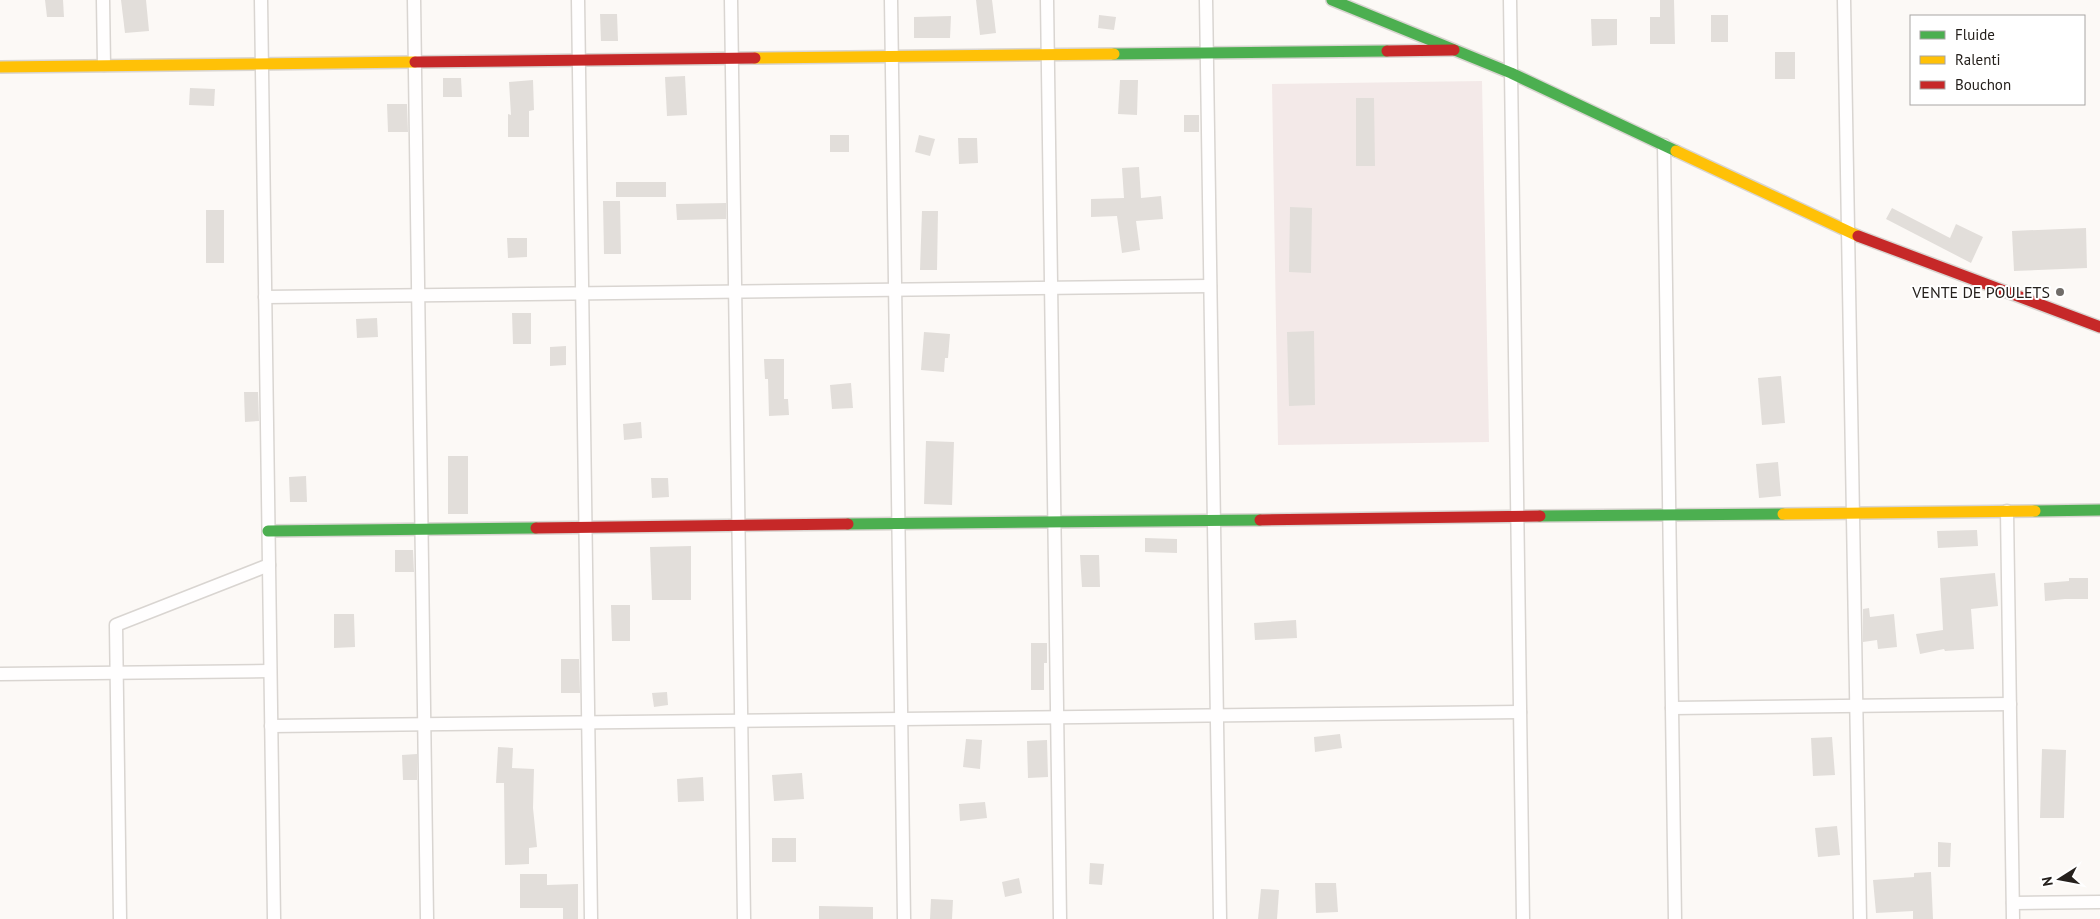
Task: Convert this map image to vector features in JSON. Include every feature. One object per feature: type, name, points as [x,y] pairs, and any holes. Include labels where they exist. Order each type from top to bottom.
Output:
[{"type":"street","points":[[103,0],[104,65]]},
{"type":"street","points":[[261,0],[274,919]]},
{"type":"street","points":[[414,0],[427,919]]},
{"type":"street","points":[[578,0],[591,919]]},
{"type":"street","points":[[730,0],[744,919]]},
{"type":"street","points":[[891,0],[904,919]]},
{"type":"street","points":[[1047,0],[1060,919]]},
{"type":"street","points":[[1206,0],[1220,919]]},
{"type":"street","points":[[1332,0],[1511,74],[1848,232],[2100,327]]},
{"type":"street","points":[[1510,0],[1523,919]]},
{"type":"street","points":[[1844,0],[1860,919]]},
{"type":"street","points":[[0,67],[1454,50]]},
{"type":"street","points":[[1664,145],[1675,919]]},
{"type":"street","points":[[265,297],[1210,286]]},
{"type":"street","points":[[268,531],[2100,510]]},
{"type":"street","points":[[2007,511],[2013,919]]},
{"type":"street","points":[[120,919],[116,625],[269,565]]},
{"type":"street","points":[[0,674],[270,671]]},
{"type":"street","points":[[1672,708],[2010,704]]},
{"type":"street","points":[[271,726],[1520,712]]},
{"type":"street","points":[[2013,903],[2100,902]]},
{"type":"shaded area","points":[[1482,81],[1489,442],[1278,445],[1272,84]]},
{"type":"building","points":[[45,0],[63,0],[64,17],[47,17]]},
{"type":"building","points":[[121,0],[146,0],[149,31],[125,33]]},
{"type":"building","points":[[976,0],[992,0],[996,33],[980,35]]},
{"type":"building","points":[[1660,0],[1674,0],[1675,44],[1650,44],[1650,17],[1660,17]]},
{"type":"building","points":[[600,14],[617,14],[618,41],[601,41]]},
{"type":"building","points":[[1099,15],[1116,17],[1114,30],[1098,28]]},
{"type":"building","points":[[1711,15],[1728,15],[1728,42],[1711,42]]},
{"type":"building","points":[[951,16],[950,38],[914,38],[914,17]]},
{"type":"building","points":[[1591,19],[1617,19],[1617,45],[1592,46]]},
{"type":"building","points":[[1775,52],[1795,52],[1795,79],[1775,79]]},
{"type":"building","points":[[685,76],[687,115],[667,116],[665,77]]},
{"type":"building","points":[[443,78],[461,78],[462,97],[443,97]]},
{"type":"building","points":[[533,80],[534,110],[529,111],[529,137],[508,137],[508,114],[511,115],[509,82]]},
{"type":"building","points":[[1120,80],[1138,80],[1137,115],[1118,114]]},
{"type":"building","points":[[190,88],[215,89],[214,106],[189,105]]},
{"type":"building","points":[[1356,98],[1374,98],[1375,166],[1356,166]]},
{"type":"building","points":[[387,104],[407,104],[408,132],[388,132]]},
{"type":"building","points":[[1184,115],[1199,115],[1199,132],[1184,132]]},
{"type":"building","points":[[830,135],[849,135],[849,152],[830,152]]},
{"type":"building","points":[[919,135],[935,139],[930,156],[915,152]]},
{"type":"building","points":[[958,138],[977,138],[978,163],[959,164]]},
{"type":"building","points":[[1139,167],[1141,198],[1161,196],[1163,219],[1136,221],[1140,250],[1122,253],[1117,216],[1091,217],[1091,199],[1124,198],[1122,168]]},
{"type":"building","points":[[616,182],[666,182],[666,197],[616,197]]},
{"type":"building","points":[[603,201],[620,201],[621,254],[604,254]]},
{"type":"building","points":[[726,203],[726,219],[677,220],[676,204]]},
{"type":"building","points":[[1290,207],[1312,208],[1311,273],[1289,272]]},
{"type":"building","points":[[1892,208],[1950,238],[1956,224],[1983,237],[1971,263],[1886,219]]},
{"type":"building","points":[[206,210],[224,210],[224,263],[206,263]]},
{"type":"building","points":[[922,211],[938,211],[937,270],[920,270]]},
{"type":"building","points":[[2086,228],[2087,268],[2014,271],[2012,231]]},
{"type":"building","points":[[507,238],[527,238],[527,257],[508,258]]},
{"type":"building","points":[[512,313],[531,313],[531,344],[513,344]]},
{"type":"building","points":[[377,318],[378,337],[357,338],[356,319]]},
{"type":"building","points":[[1314,331],[1315,405],[1289,406],[1287,332]]},
{"type":"building","points":[[924,332],[950,334],[948,358],[945,358],[944,372],[921,370]]},
{"type":"building","points":[[566,346],[566,365],[550,366],[550,347]]},
{"type":"building","points":[[764,359],[784,359],[784,399],[788,399],[789,415],[769,416],[768,379],[765,379]]},
{"type":"building","points":[[1781,376],[1785,423],[1762,425],[1758,378]]},
{"type":"building","points":[[851,383],[853,408],[832,409],[830,385]]},
{"type":"building","points":[[244,392],[258,392],[259,421],[245,422]]},
{"type":"building","points":[[641,422],[642,438],[624,440],[623,424]]},
{"type":"building","points":[[926,441],[954,442],[952,505],[924,504]]},
{"type":"building","points":[[448,456],[468,456],[468,514],[448,514]]},
{"type":"building","points":[[1778,462],[1781,496],[1759,498],[1756,464]]},
{"type":"building","points":[[306,476],[307,502],[290,502],[289,477]]},
{"type":"building","points":[[651,478],[668,478],[669,497],[652,498]]},
{"type":"building","points":[[1977,530],[1978,546],[1938,548],[1937,531]]},
{"type":"building","points":[[1145,538],[1177,539],[1177,553],[1145,552]]},
{"type":"building","points":[[691,546],[691,600],[652,600],[650,547]]},
{"type":"building","points":[[395,550],[413,550],[414,572],[395,572]]},
{"type":"building","points":[[1080,555],[1099,555],[1100,587],[1082,587]]},
{"type":"building","points":[[1995,573],[1998,606],[1971,609],[1974,649],[1945,651],[1944,649],[1920,654],[1916,634],[1943,630],[1940,578]]},
{"type":"building","points":[[2069,578],[2088,578],[2088,599],[2045,601],[2044,583],[2069,581]]},
{"type":"building","points":[[611,605],[630,605],[630,641],[612,641]]},
{"type":"building","points":[[1869,608],[1870,617],[1894,614],[1897,647],[1878,649],[1877,640],[1863,642],[1863,609]]},
{"type":"building","points":[[334,614],[354,614],[355,647],[334,648]]},
{"type":"building","points":[[1296,620],[1297,638],[1255,640],[1254,623]]},
{"type":"building","points":[[1031,643],[1047,643],[1047,663],[1044,663],[1044,690],[1031,690]]},
{"type":"building","points":[[561,659],[579,659],[580,693],[561,693]]},
{"type":"building","points":[[667,692],[668,705],[654,707],[652,693]]},
{"type":"building","points":[[1340,734],[1342,748],[1315,752],[1314,737]]},
{"type":"building","points":[[1832,737],[1835,775],[1813,776],[1811,738]]},
{"type":"building","points":[[966,739],[982,740],[980,769],[963,767]]},
{"type":"building","points":[[1047,740],[1048,777],[1028,778],[1027,741]]},
{"type":"building","points":[[498,747],[513,748],[512,768],[534,769],[533,808],[537,847],[529,848],[529,864],[505,865],[504,783],[496,783]]},
{"type":"building","points":[[2042,749],[2066,750],[2064,818],[2040,818]]},
{"type":"building","points":[[417,754],[417,780],[403,780],[402,755]]},
{"type":"building","points":[[802,773],[804,799],[774,801],[772,775]]},
{"type":"building","points":[[703,777],[704,801],[678,802],[677,779]]},
{"type":"building","points":[[985,802],[987,818],[960,821],[959,804]]},
{"type":"building","points":[[1837,826],[1840,855],[1818,857],[1815,828]]},
{"type":"building","points":[[772,838],[796,838],[796,862],[772,862]]},
{"type":"building","points":[[1938,842],[1951,843],[1950,867],[1938,867]]},
{"type":"building","points":[[1090,863],[1104,864],[1102,885],[1089,884]]},
{"type":"building","points":[[1931,872],[1933,919],[1913,919],[1913,911],[1876,913],[1873,880],[1914,877],[1914,873]]},
{"type":"building","points":[[520,874],[547,874],[547,885],[578,884],[578,919],[563,919],[563,908],[520,908]]},
{"type":"building","points":[[1019,878],[1022,893],[1005,897],[1002,882]]},
{"type":"building","points":[[1315,883],[1336,883],[1338,912],[1316,913]]},
{"type":"building","points":[[1261,889],[1279,890],[1277,919],[1258,919]]},
{"type":"building","points":[[931,899],[953,900],[952,919],[930,919]]},
{"type":"building","points":[[819,906],[873,907],[873,919],[819,919]]},
{"type":"traffic: fast","points":[[1332,0],[1511,73],[1676,151]]},
{"type":"traffic: fast","points":[[1114,54],[1387,51]]},
{"type":"traffic: fast","points":[[2035,511],[2100,510]]},
{"type":"traffic: fast","points":[[1540,516],[1783,514]]},
{"type":"traffic: fast","points":[[848,524],[1260,520]]},
{"type":"traffic: fast","points":[[268,531],[536,528]]},
{"type":"traffic: slow","points":[[755,58],[1114,54]]},
{"type":"traffic: slow","points":[[0,67],[415,62]]},
{"type":"traffic: slow","points":[[1676,151],[1858,236]]},
{"type":"traffic: slow","points":[[1783,514],[2035,511]]},
{"type":"traffic: jam","points":[[1387,51],[1454,50]]},
{"type":"traffic: jam","points":[[415,62],[755,58]]},
{"type":"traffic: jam","points":[[1858,236],[2100,327]]},
{"type":"traffic: jam","points":[[1260,520],[1540,516]]},
{"type":"traffic: jam","points":[[536,528],[848,524]]},
{"type":"place","name":"VENTE DE POULETS","points":[[2060,292]]}]
